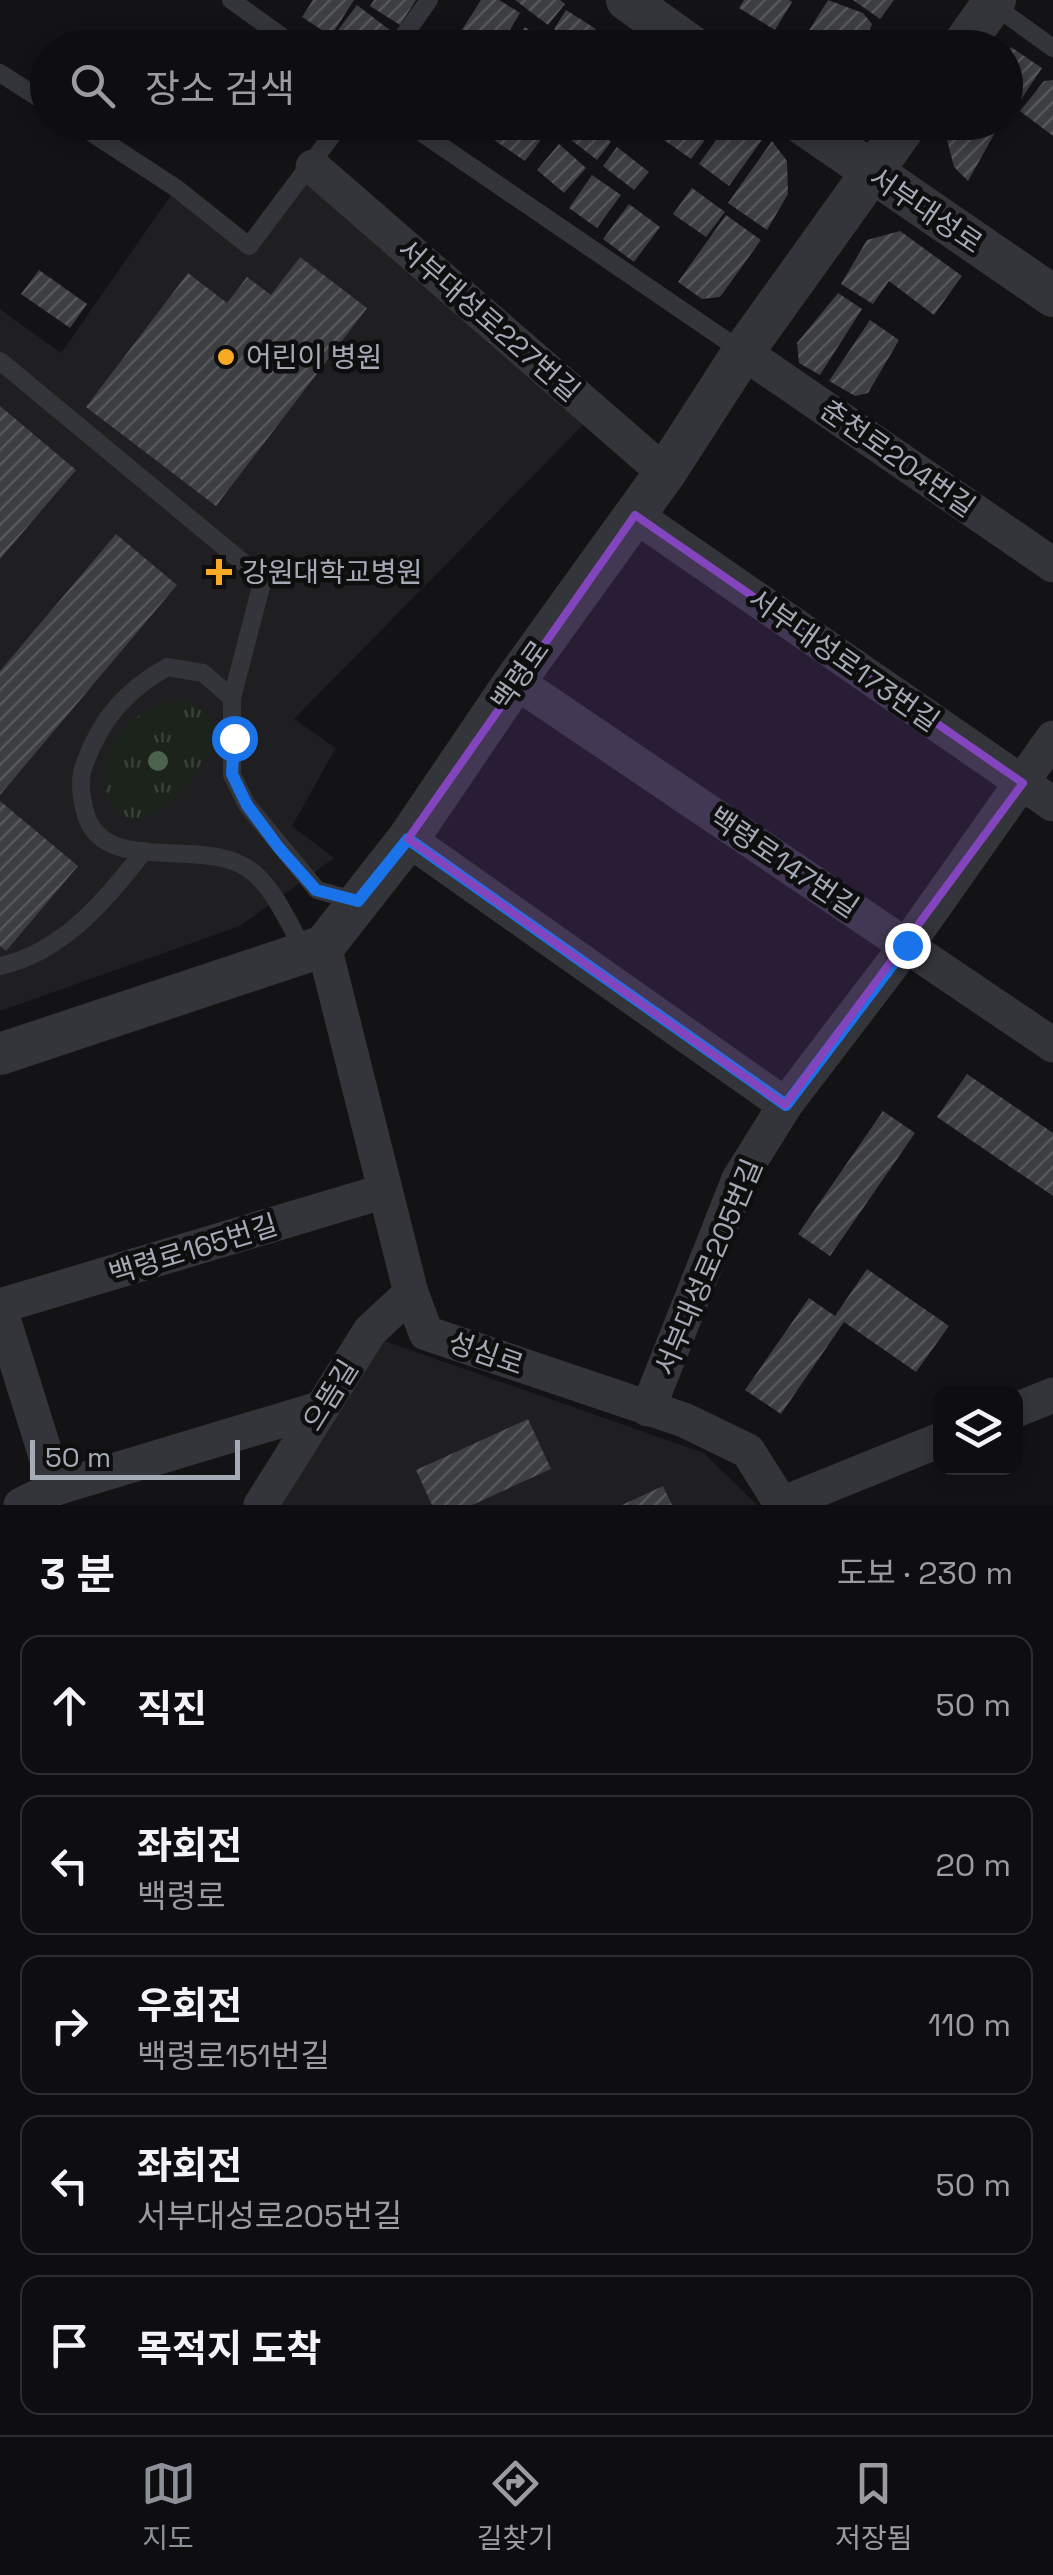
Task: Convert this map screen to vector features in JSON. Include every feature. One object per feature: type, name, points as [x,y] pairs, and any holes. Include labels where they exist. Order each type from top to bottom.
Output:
[{"type":"street","points":[[627,0],[669,30]]},
{"type":"street","points":[[974,30],[993,2]]},
{"type":"street","name":"서부대성로","points":[[825,140],[1053,296]]},
{"type":"street","name":"백령로","points":[[315,949],[408,839],[514,681],[665,473],[743,352],[895,140]]},
{"type":"street","name":"서부대성로227번길","points":[[312,167],[665,473]]},
{"type":"street","name":"춘천로204번길","points":[[743,352],[1053,565]]},
{"type":"street","name":"서부대성로173번길","points":[[635,516],[1053,804]]},
{"type":"street","name":"백령로147번길","points":[[514,681],[1053,1046]]},
{"type":"street","name":"서부대성로205번길","points":[[648,1409],[740,1180],[786,1105],[907,945],[1053,738]]},
{"type":"street","points":[[408,839],[786,1105]]},
{"type":"street","points":[[0,1054],[315,949]]},
{"type":"street","name":"성심로","points":[[315,949],[411,1294],[426,1332],[684,1420],[748,1451],[782,1505]]},
{"type":"street","name":"백령로165번길","points":[[56,1488],[0,1308],[385,1191]]},
{"type":"street","name":"으뜸길","points":[[262,1505],[370,1330],[411,1294]]},
{"type":"street","points":[[1023,1407],[1053,1395]]},
{"type":"street","points":[[21,1505],[56,1488],[322,1408]]},
{"type":"street","points":[[782,1505],[933,1443]]},
{"type":"lane","points":[[231,0],[273,30]]},
{"type":"lane","points":[[407,30],[428,0]]},
{"type":"lane","points":[[993,2],[1053,48]]},
{"type":"lane","points":[[0,74],[30,93]]},
{"type":"lane","points":[[103,140],[176,188],[250,246],[330,140]]},
{"type":"lane","points":[[432,140],[743,352]]},
{"type":"lane","points":[[0,361],[263,579],[232,698],[232,774],[247,805],[316,890],[358,901]]},
{"type":"lane","points":[[232,698],[203,674],[167,667],[133,687],[100,728],[82,768],[80,798],[91,831],[112,848],[182,850],[238,864],[256,874],[315,949]]},
{"type":"lane","points":[[0,966],[32,960],[108,899],[144,851]]},
{"type":"highlighted area","points":[[635,515],[1023,783],[785,1105],[408,839]]},
{"type":"shaded area","name":"강원대학교병원","points":[[313,167],[583,425],[294,719],[336,748],[292,826],[334,858],[240,926],[0,1011],[0,309],[61,353],[176,188],[249,245]]},
{"type":"shaded area","points":[[379,1339],[704,1453],[757,1505],[277,1505]]},
{"type":"green space","points":[[181,699],[204,710],[218,728],[213,745],[184,787],[156,812],[132,818],[115,809],[106,789],[106,764],[117,737],[142,714]]},
{"type":"building","points":[[313,0],[354,0],[335,30],[322,30],[302,17]]},
{"type":"building","points":[[374,0],[416,0],[400,25],[370,6]]},
{"type":"building","points":[[481,0],[499,0],[520,13],[510,30],[462,30]]},
{"type":"building","points":[[515,0],[560,0],[565,4],[548,25]]},
{"type":"building","points":[[744,0],[792,2],[775,30],[739,8]]},
{"type":"building","points":[[828,0],[863,13],[872,24],[870,30],[809,30]]},
{"type":"building","points":[[853,0],[894,0],[880,19]]},
{"type":"building","points":[[357,5],[390,30],[338,30]]},
{"type":"building","points":[[566,10],[596,29],[556,30]]},
{"type":"building","points":[[1023,55],[1042,68],[1023,96]]},
{"type":"building","points":[[1053,80],[1053,136],[1023,113],[1023,107],[1044,81]]},
{"type":"building","points":[[494,140],[541,140],[525,161]]},
{"type":"building","points":[[571,140],[609,140],[611,142],[597,160]]},
{"type":"building","points":[[664,140],[705,140],[691,159]]},
{"type":"building","points":[[716,140],[762,140],[729,186],[699,164]]},
{"type":"building","points":[[947,140],[991,140],[968,181],[954,167]]},
{"type":"building","points":[[772,141],[787,161],[788,194],[767,230],[728,203]]},
{"type":"building","points":[[559,144],[586,168],[564,193],[537,170]]},
{"type":"building","points":[[617,147],[649,172],[634,190],[603,166]]},
{"type":"building","points":[[592,175],[621,195],[597,228],[569,208]]},
{"type":"building","points":[[692,188],[725,212],[706,237],[673,214]]},
{"type":"building","points":[[629,204],[660,227],[634,262],[603,239]]},
{"type":"building","points":[[726,215],[761,240],[720,297],[702,299],[678,282]]},
{"type":"building","points":[[900,231],[962,276],[934,315],[889,281],[873,304],[841,284],[867,240]]},
{"type":"building","name":"어린이 병원","points":[[300,257],[367,308],[216,506],[86,407],[188,273],[227,303],[247,277],[271,295]]},
{"type":"building","points":[[39,270],[87,304],[70,328],[21,294]]},
{"type":"building","points":[[838,293],[862,309],[820,375],[799,363],[797,343]]},
{"type":"building","points":[[870,320],[899,340],[868,393],[855,396],[829,381]]},
{"type":"building","points":[[0,406],[76,470],[0,559]]},
{"type":"building","points":[[116,534],[177,585],[0,795],[0,671]]},
{"type":"building","points":[[0,801],[78,866],[6,951],[0,946]]},
{"type":"building","points":[[967,1074],[1053,1133],[1053,1196],[937,1117]]},
{"type":"building","points":[[883,1111],[915,1133],[830,1256],[798,1234]]},
{"type":"building","points":[[867,1269],[949,1326],[916,1372],[844,1322],[781,1414],[745,1390],[809,1298],[835,1316]]},
{"type":"building","points":[[528,1419],[551,1469],[472,1505],[432,1505],[416,1470]]},
{"type":"building","points":[[663,1486],[672,1505],[622,1505]]},
{"type":"place","name":"어린이 병원","points":[[226,357]]},
{"type":"place","name":"강원대학교병원","points":[[219,572]]},
{"type":"route","points":[[234,738],[232,774],[247,805],[316,890],[358,901],[408,839],[786,1105],[907,945]]}]
